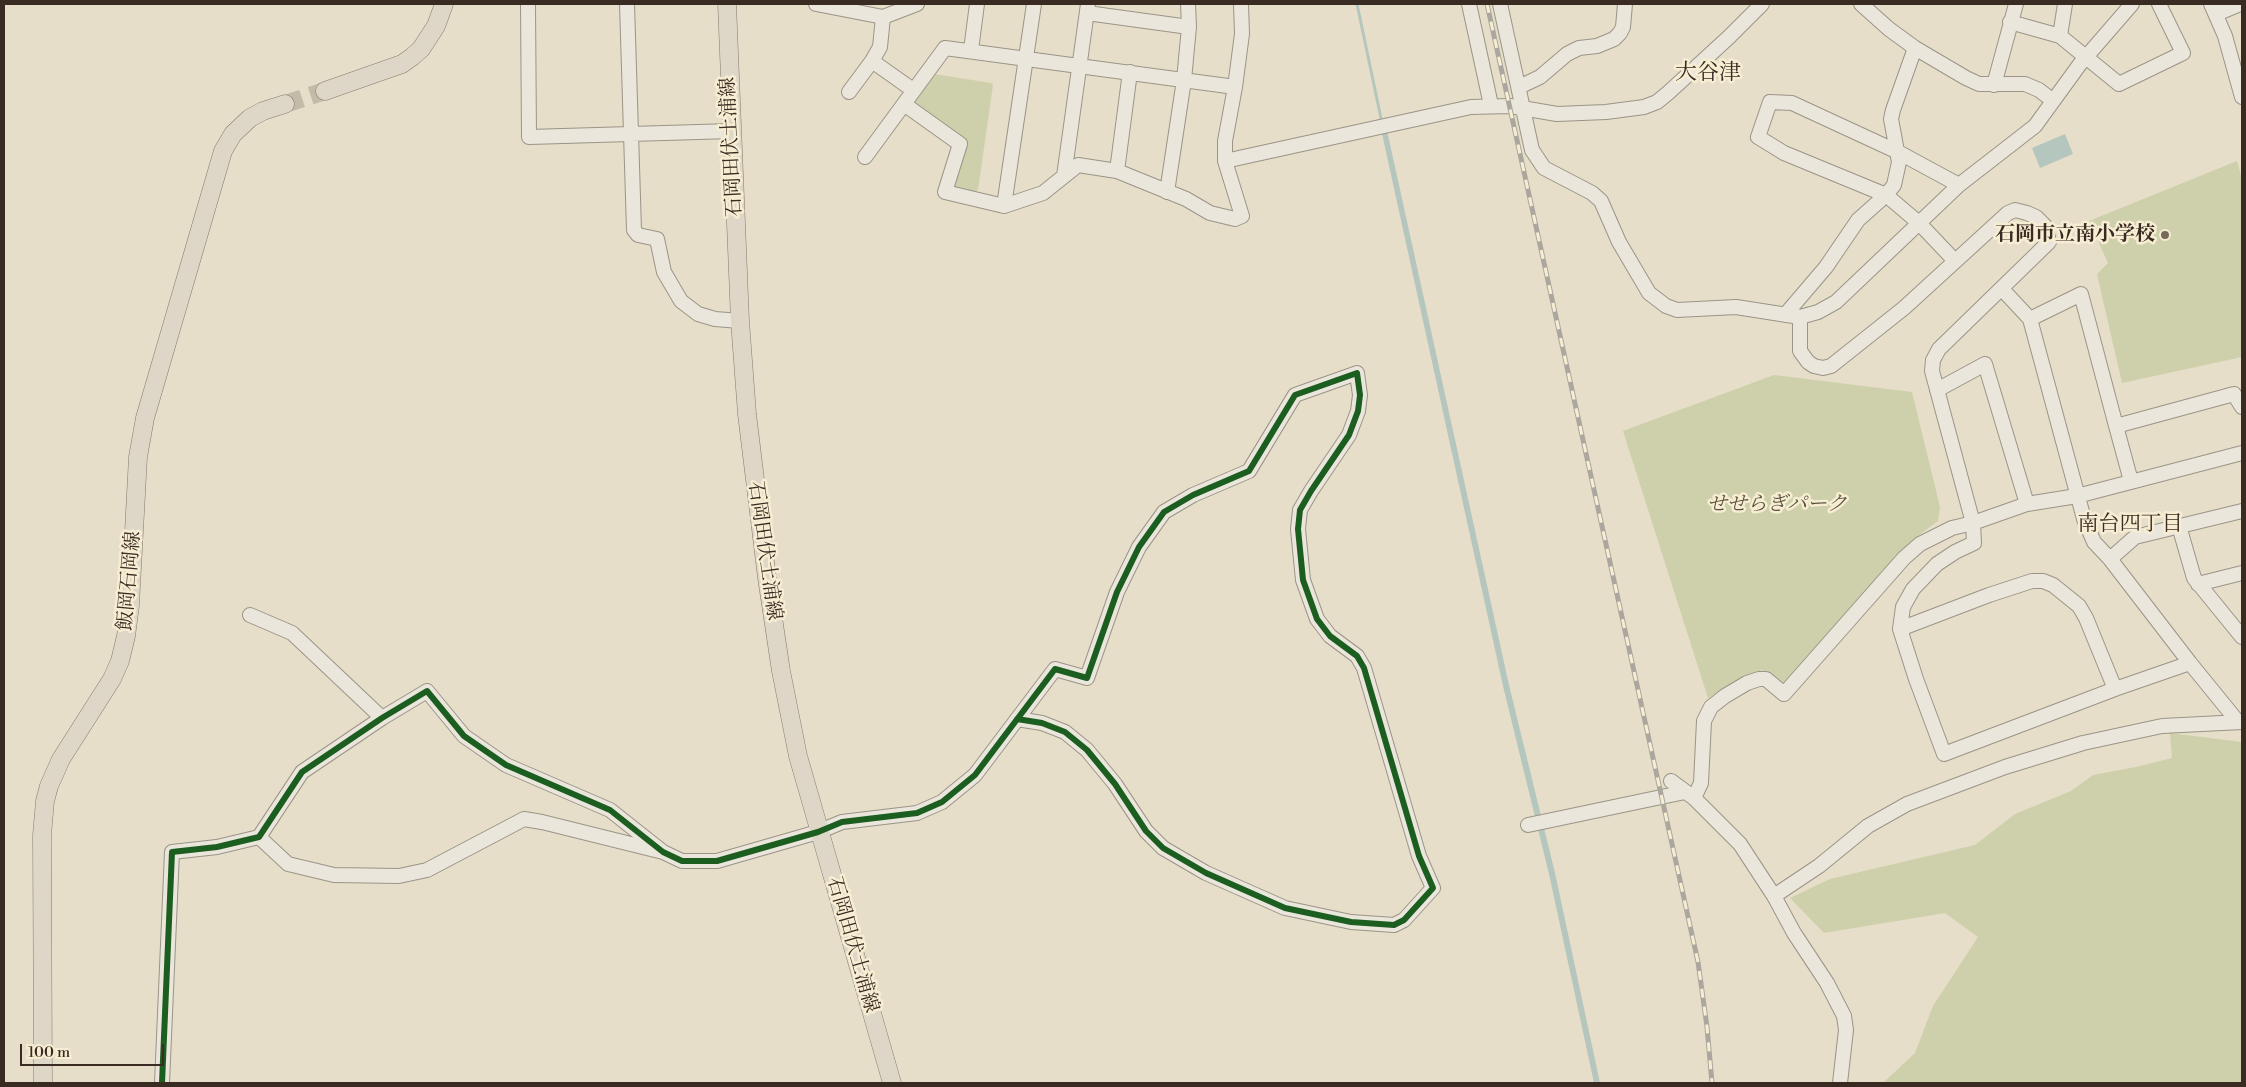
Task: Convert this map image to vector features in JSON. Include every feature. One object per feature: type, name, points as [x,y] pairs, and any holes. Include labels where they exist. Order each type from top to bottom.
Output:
[{"type":"main road","points":[[325,91],[402,64],[412,57],[421,49],[436,26],[444,4]]},
{"type":"main road","name":"石岡田伏土浦線","points":[[727,4],[740,321],[747,414],[767,578],[781,671],[798,756],[818,832],[892,1083]]},
{"type":"main road","name":"飯岡石岡線","points":[[43,1083],[42,835],[45,801],[49,786],[61,759],[112,679],[120,661],[126,636],[130,605],[138,457],[146,418],[223,151],[233,134],[250,118],[263,111],[285,104]]},
{"type":"street","points":[[528,4],[529,138],[732,131]]},
{"type":"street","points":[[628,4],[634,230],[638,235],[657,239],[664,272],[682,301],[698,314],[715,319],[740,321]]},
{"type":"street","points":[[816,4],[890,11],[917,4]]},
{"type":"street","points":[[971,50],[977,4]]},
{"type":"street","points":[[1004,206],[1034,4]]},
{"type":"street","points":[[1167,192],[1184,80],[1189,27],[1188,4]]},
{"type":"street","points":[[904,104],[960,144],[945,192],[1004,206],[1043,193],[1078,164],[1117,172],[1167,192],[1210,213],[1235,219],[1242,216],[1225,161],[1224,141],[1235,87],[1242,34],[1241,4]]},
{"type":"street","points":[[1468,4],[1491,105]]},
{"type":"street","points":[[1500,4],[1532,150],[1537,160],[1544,168],[1592,192],[1601,201],[1619,242],[1650,293],[1660,302],[1677,310],[1736,307],[1800,317],[1818,312],[1836,302],[1887,256],[1959,185],[2035,126],[2052,100],[2085,58],[2132,4]]},
{"type":"street","points":[[1519,87],[1540,77],[1568,54],[1579,48],[1597,46],[1614,39],[1623,27],[1625,4]]},
{"type":"street","points":[[1225,161],[1471,107],[1491,105],[1558,114],[1606,112],[1644,107],[1657,102],[1668,93],[1762,4]]},
{"type":"street","points":[[1861,4],[1889,29],[1915,48],[1980,84],[2025,84],[2040,90],[2052,100]]},
{"type":"street","points":[[1994,85],[2016,4]]},
{"type":"street","points":[[2060,36],[2065,4]]},
{"type":"street","points":[[2010,22],[2060,36],[2119,84],[2183,52],[2159,4]]},
{"type":"street","points":[[2240,4],[2214,9],[2232,57],[2242,96]]},
{"type":"street","points":[[1064,176],[1087,8],[1189,27]]},
{"type":"street","points":[[849,92],[880,47],[890,11]]},
{"type":"street","points":[[865,158],[945,48],[1235,87]]},
{"type":"street","points":[[1785,315],[1826,267],[1858,220],[1886,195],[1894,185],[1899,162],[1891,119],[1892,110],[1915,48]]},
{"type":"street","points":[[872,60],[913,90]]},
{"type":"street","points":[[1117,172],[1130,72]]},
{"type":"street","points":[[1955,261],[1919,223],[1886,195],[1784,153],[1758,137],[1770,102],[1792,103],[1898,152],[1959,185]]},
{"type":"street","points":[[1800,317],[1800,351],[1808,362],[1814,366],[1823,368],[1831,366],[1904,308],[2008,213],[2015,210],[2027,212],[2036,217],[2044,226],[2049,242],[1939,349],[1933,360],[1932,371],[1973,523],[1974,542],[1937,564],[1920,581],[1903,607],[1900,629],[1916,679],[1944,754],[2115,689],[2190,663]]},
{"type":"street","points":[[2002,289],[2030,319],[2077,496],[2094,542],[2110,559],[2190,663],[2240,722]]},
{"type":"street","points":[[2030,319],[2081,294],[2131,481]]},
{"type":"street","points":[[1938,390],[1985,364],[2027,504]]},
{"type":"street","points":[[259,836],[288,864],[334,875],[400,876],[427,870],[524,819],[663,852],[682,861],[717,861],[818,832],[842,822],[917,813],[942,802],[975,775],[1017,719],[1055,669],[1087,678],[1117,592],[1139,547],[1164,512],[1193,495],[1249,471],[1295,395],[1357,372],[1360,395],[1358,411],[1349,436],[1300,510],[1298,528],[1303,580],[1317,619],[1330,636],[1357,656],[1364,668],[1419,856],[1433,888],[1404,920],[1394,925],[1351,922],[1285,908],[1206,873],[1162,848],[1146,831],[1114,784],[1087,750],[1064,732],[1042,723],[1017,719]]},
{"type":"street","points":[[2116,426],[2234,394],[2242,407]]},
{"type":"street","points":[[1536,823],[1690,795],[1701,783],[1704,721],[1707,713],[1717,701],[1747,683],[1760,679],[1766,680],[1784,694],[1904,558],[1935,535],[2027,504],[2077,496],[2242,454]]},
{"type":"street","points":[[2110,559],[2135,537],[2242,510]]},
{"type":"street","points":[[2179,526],[2194,578],[2242,638]]},
{"type":"street","points":[[2198,584],[2242,572]]},
{"type":"street","points":[[1900,629],[1998,592],[2032,581],[2043,581],[2053,585],[2079,606],[2086,618],[2115,689]]},
{"type":"street","points":[[250,615],[292,633],[382,718]]},
{"type":"street","points":[[162,1083],[172,852],[217,847],[259,836],[302,772],[382,718],[427,691],[464,736],[506,765],[610,810],[663,852]]},
{"type":"street","points":[[1774,896],[1819,866],[1868,826],[1907,804],[2005,767],[2083,743],[2162,726],[2240,722]]},
{"type":"street","points":[[1671,781],[1690,795],[1740,844],[1827,983],[1844,1016],[1846,1030],[1840,1083]]},
{"type":"green space","points":[[934,74],[991,83],[993,85],[978,190],[974,193],[954,189],[953,185],[964,142],[913,105],[913,101],[930,76]]},
{"type":"green space","points":[[2237,161],[2242,179],[2242,357],[2122,383],[2097,274],[2108,263],[2089,221]]},
{"type":"green space","name":"せせらぎパーク","points":[[1774,375],[1912,392],[1940,507],[1938,521],[1915,538],[1784,684],[1762,670],[1728,685],[1708,698],[1623,431]]},
{"type":"green space","points":[[2170,733],[2242,742],[2242,1083],[1883,1083],[1915,1053],[1933,1006],[1978,937],[1945,913],[1824,933],[1790,898],[1830,879],[1975,845],[2015,814],[2071,791],[2093,775],[2172,758]]},
{"type":"shaded area","points":[[1386,126],[1509,685],[1555,873],[1600,1083],[1594,1083],[1549,874],[1503,686],[1381,129]]},
{"type":"shaded area","points":[[2065,134],[2073,154],[2040,168],[2032,148]]},
{"type":"waterway","points":[[1357,4],[1382,123]]},
{"type":"tunnel","points":[[285,104],[325,91]]},
{"type":"railway","points":[[1487,4],[1698,962],[1712,1083]]},
{"type":"cycle path","points":[[162,1083],[172,852],[217,847],[259,837],[302,772],[382,718],[427,691],[464,736],[506,765],[610,810],[663,852],[682,861],[717,861],[818,832],[842,822],[917,813],[942,802],[975,775],[1055,669],[1087,678],[1117,592],[1139,547],[1164,512],[1193,495],[1249,471],[1295,395],[1357,373],[1360,395],[1358,411],[1349,435],[1300,510],[1298,529],[1303,580],[1317,619],[1330,636],[1357,656],[1364,668],[1419,856],[1433,888],[1404,920],[1394,925],[1351,922],[1285,908],[1206,873],[1163,848],[1146,831],[1115,784],[1087,750],[1065,732],[1042,723],[1017,719]]},
{"type":"place","name":"石岡市立南小学校","points":[[2165,235]]},
{"type":"district","name":"大谷津","points":[[1708,74]]},
{"type":"district","name":"南台四丁目","points":[[2130,525]]}]
